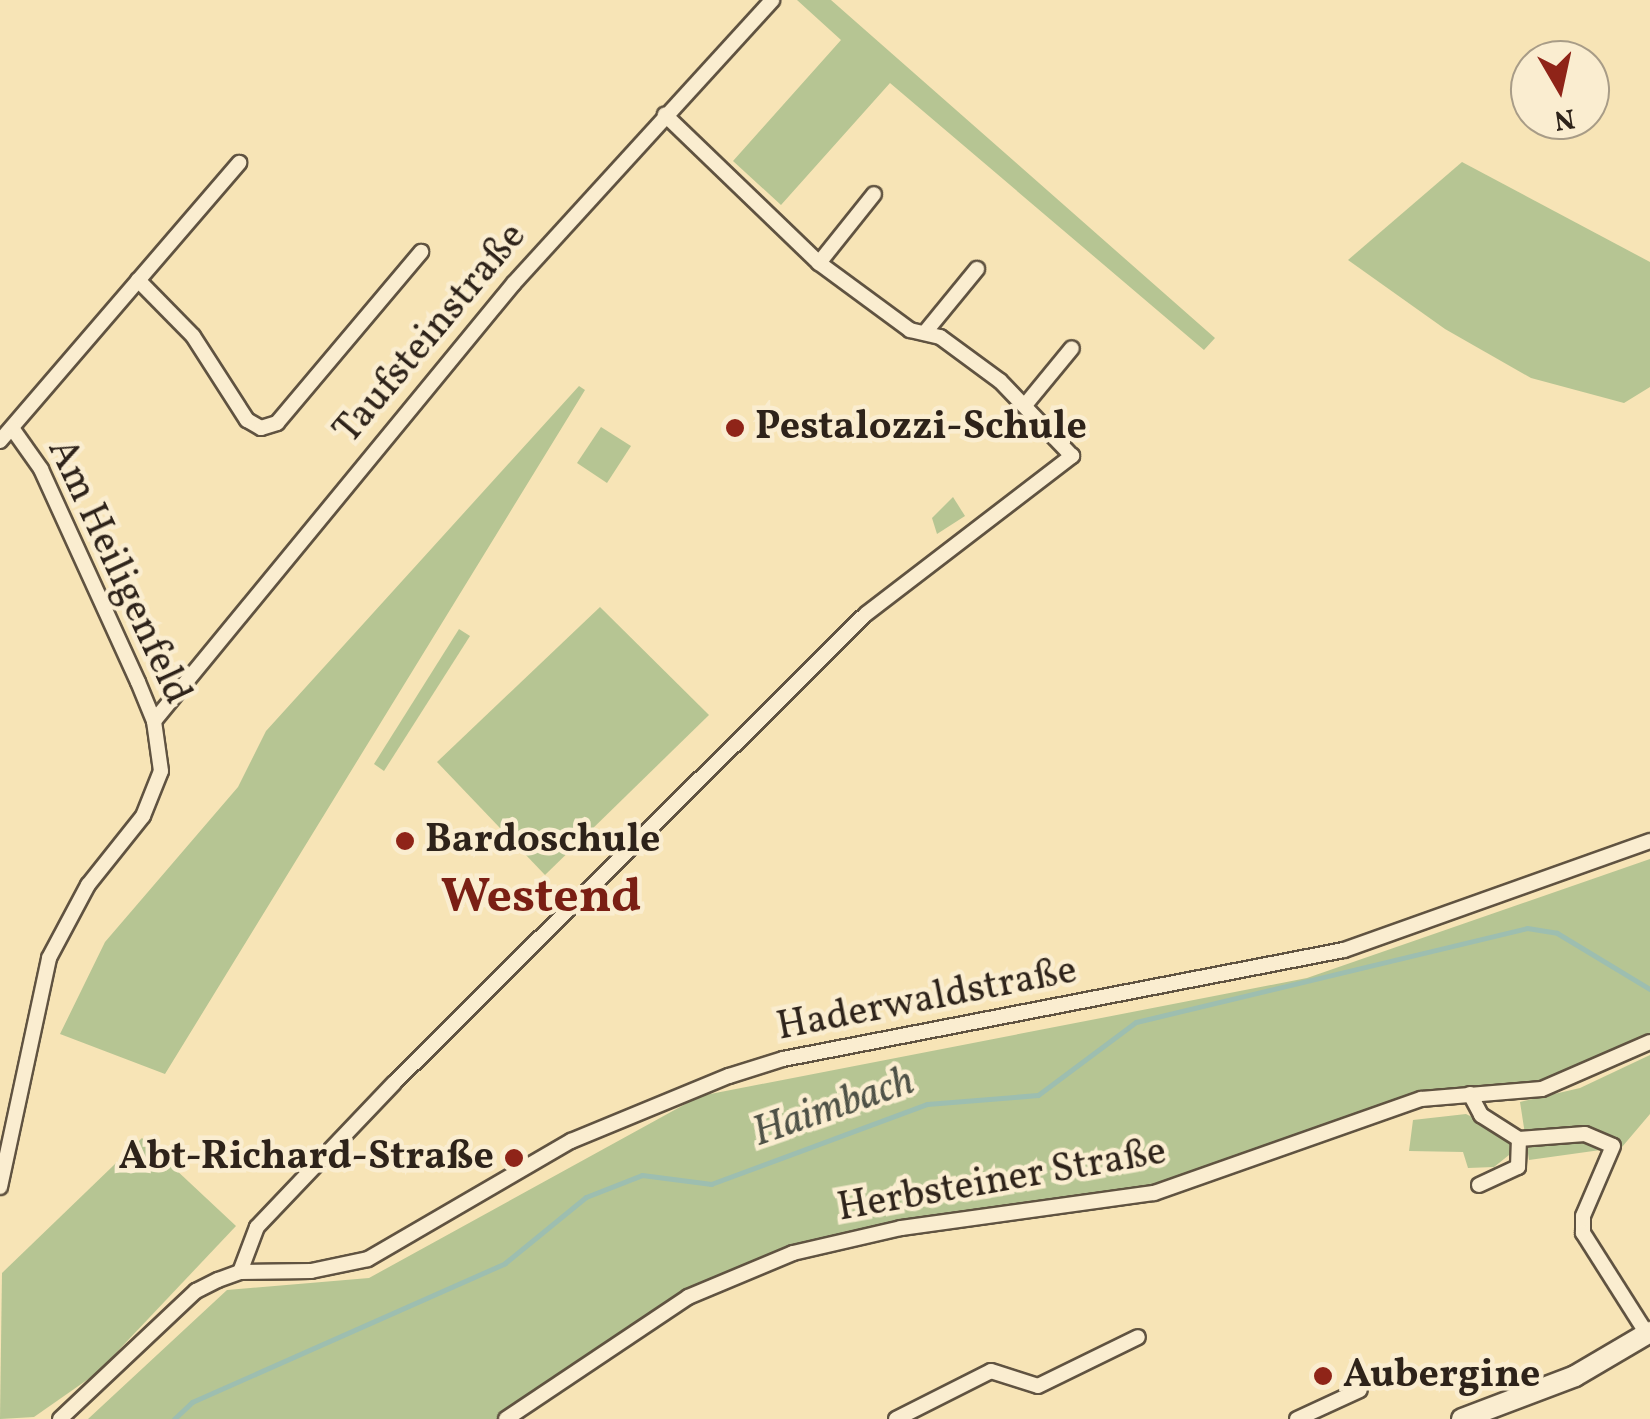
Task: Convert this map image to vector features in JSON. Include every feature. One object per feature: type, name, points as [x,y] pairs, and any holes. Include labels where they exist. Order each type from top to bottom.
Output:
[{"type":"main road","points":[[1462,1419],[1574,1376],[1648,1333]]},
{"type":"street","name":"Taufsteinstraße","points":[[154,721],[510,288],[772,0]]},
{"type":"street","points":[[60,1419],[196,1291],[240,1272],[258,1227],[394,1083],[866,614],[1072,456],[1026,404],[926,330],[910,330],[819,263],[665,115]]},
{"type":"street","points":[[0,441],[239,163]]},
{"type":"street","points":[[819,263],[874,194]]},
{"type":"street","points":[[138,280],[193,336],[248,420],[261,428],[277,423],[421,252]]},
{"type":"street","points":[[926,330],[977,269]]},
{"type":"street","points":[[1026,404],[1072,348]]},
{"type":"street","name":"Am Heiligenfeld","points":[[0,1187],[49,958],[88,885],[155,795],[162,771],[154,721],[40,469],[12,428]]},
{"type":"street","name":"Haderwaldstraße","points":[[240,1272],[311,1271],[368,1259],[571,1141],[783,1059],[1344,950],[1650,841]]},
{"type":"street","name":"Herbsteiner Straße","points":[[506,1419],[688,1297],[793,1253],[901,1228],[1154,1193],[1421,1099],[1542,1089],[1650,1042]]},
{"type":"street","points":[[1470,1094],[1481,1115],[1519,1139],[1584,1134],[1612,1146],[1583,1216],[1583,1232],[1648,1333]]},
{"type":"street","points":[[1478,1184],[1518,1167],[1519,1139]]},
{"type":"street","points":[[896,1419],[992,1372],[1038,1386],[1138,1337]]},
{"type":"street","points":[[1297,1419],[1360,1390]]},
{"type":"green space","points":[[797,0],[831,0],[1215,338],[1204,350],[890,83],[781,205],[733,161],[841,40]]},
{"type":"green space","points":[[1462,162],[1650,262],[1650,387],[1624,403],[1531,378],[1445,329],[1348,260]]},
{"type":"green space","points":[[579,386],[585,390],[165,1074],[60,1034],[105,942],[238,787],[266,731]]},
{"type":"green space","points":[[601,427],[631,446],[607,483],[577,463]]},
{"type":"green space","points":[[953,497],[965,516],[937,534],[932,518]]},
{"type":"green space","points":[[600,607],[709,715],[545,875],[437,762]]},
{"type":"green space","points":[[459,629],[470,636],[384,771],[374,764]]},
{"type":"green space","points":[[1650,859],[1650,1046],[1530,1091],[1423,1105],[1175,1183],[871,1237],[771,1266],[670,1314],[503,1419],[88,1419],[227,1290],[369,1278],[700,1096],[1307,978]]},
{"type":"green space","points":[[1650,1055],[1650,1114],[1622,1147],[1529,1160],[1520,1102],[1580,1088]]},
{"type":"green space","points":[[1466,1114],[1511,1136],[1509,1155],[1494,1167],[1468,1168],[1463,1152],[1409,1151],[1413,1120]]},
{"type":"green space","points":[[142,1138],[236,1226],[97,1373],[34,1417],[0,1419],[2,1273]]},
{"type":"waterway","name":"Haimbach","points":[[174,1419],[192,1402],[505,1263],[586,1197],[642,1175],[711,1184],[927,1104],[1038,1095],[1136,1022],[1527,928],[1557,933],[1650,989]]},
{"type":"place","name":"Pestalozzi-Schule","points":[[735,428]]},
{"type":"place","name":"Bardoschule","points":[[405,841]]},
{"type":"place","name":"Abt-Richard-Straße","points":[[514,1158]]},
{"type":"place","name":"Aubergine","points":[[1323,1376]]},
{"type":"district","name":"Westend","points":[[541,899]]}]
